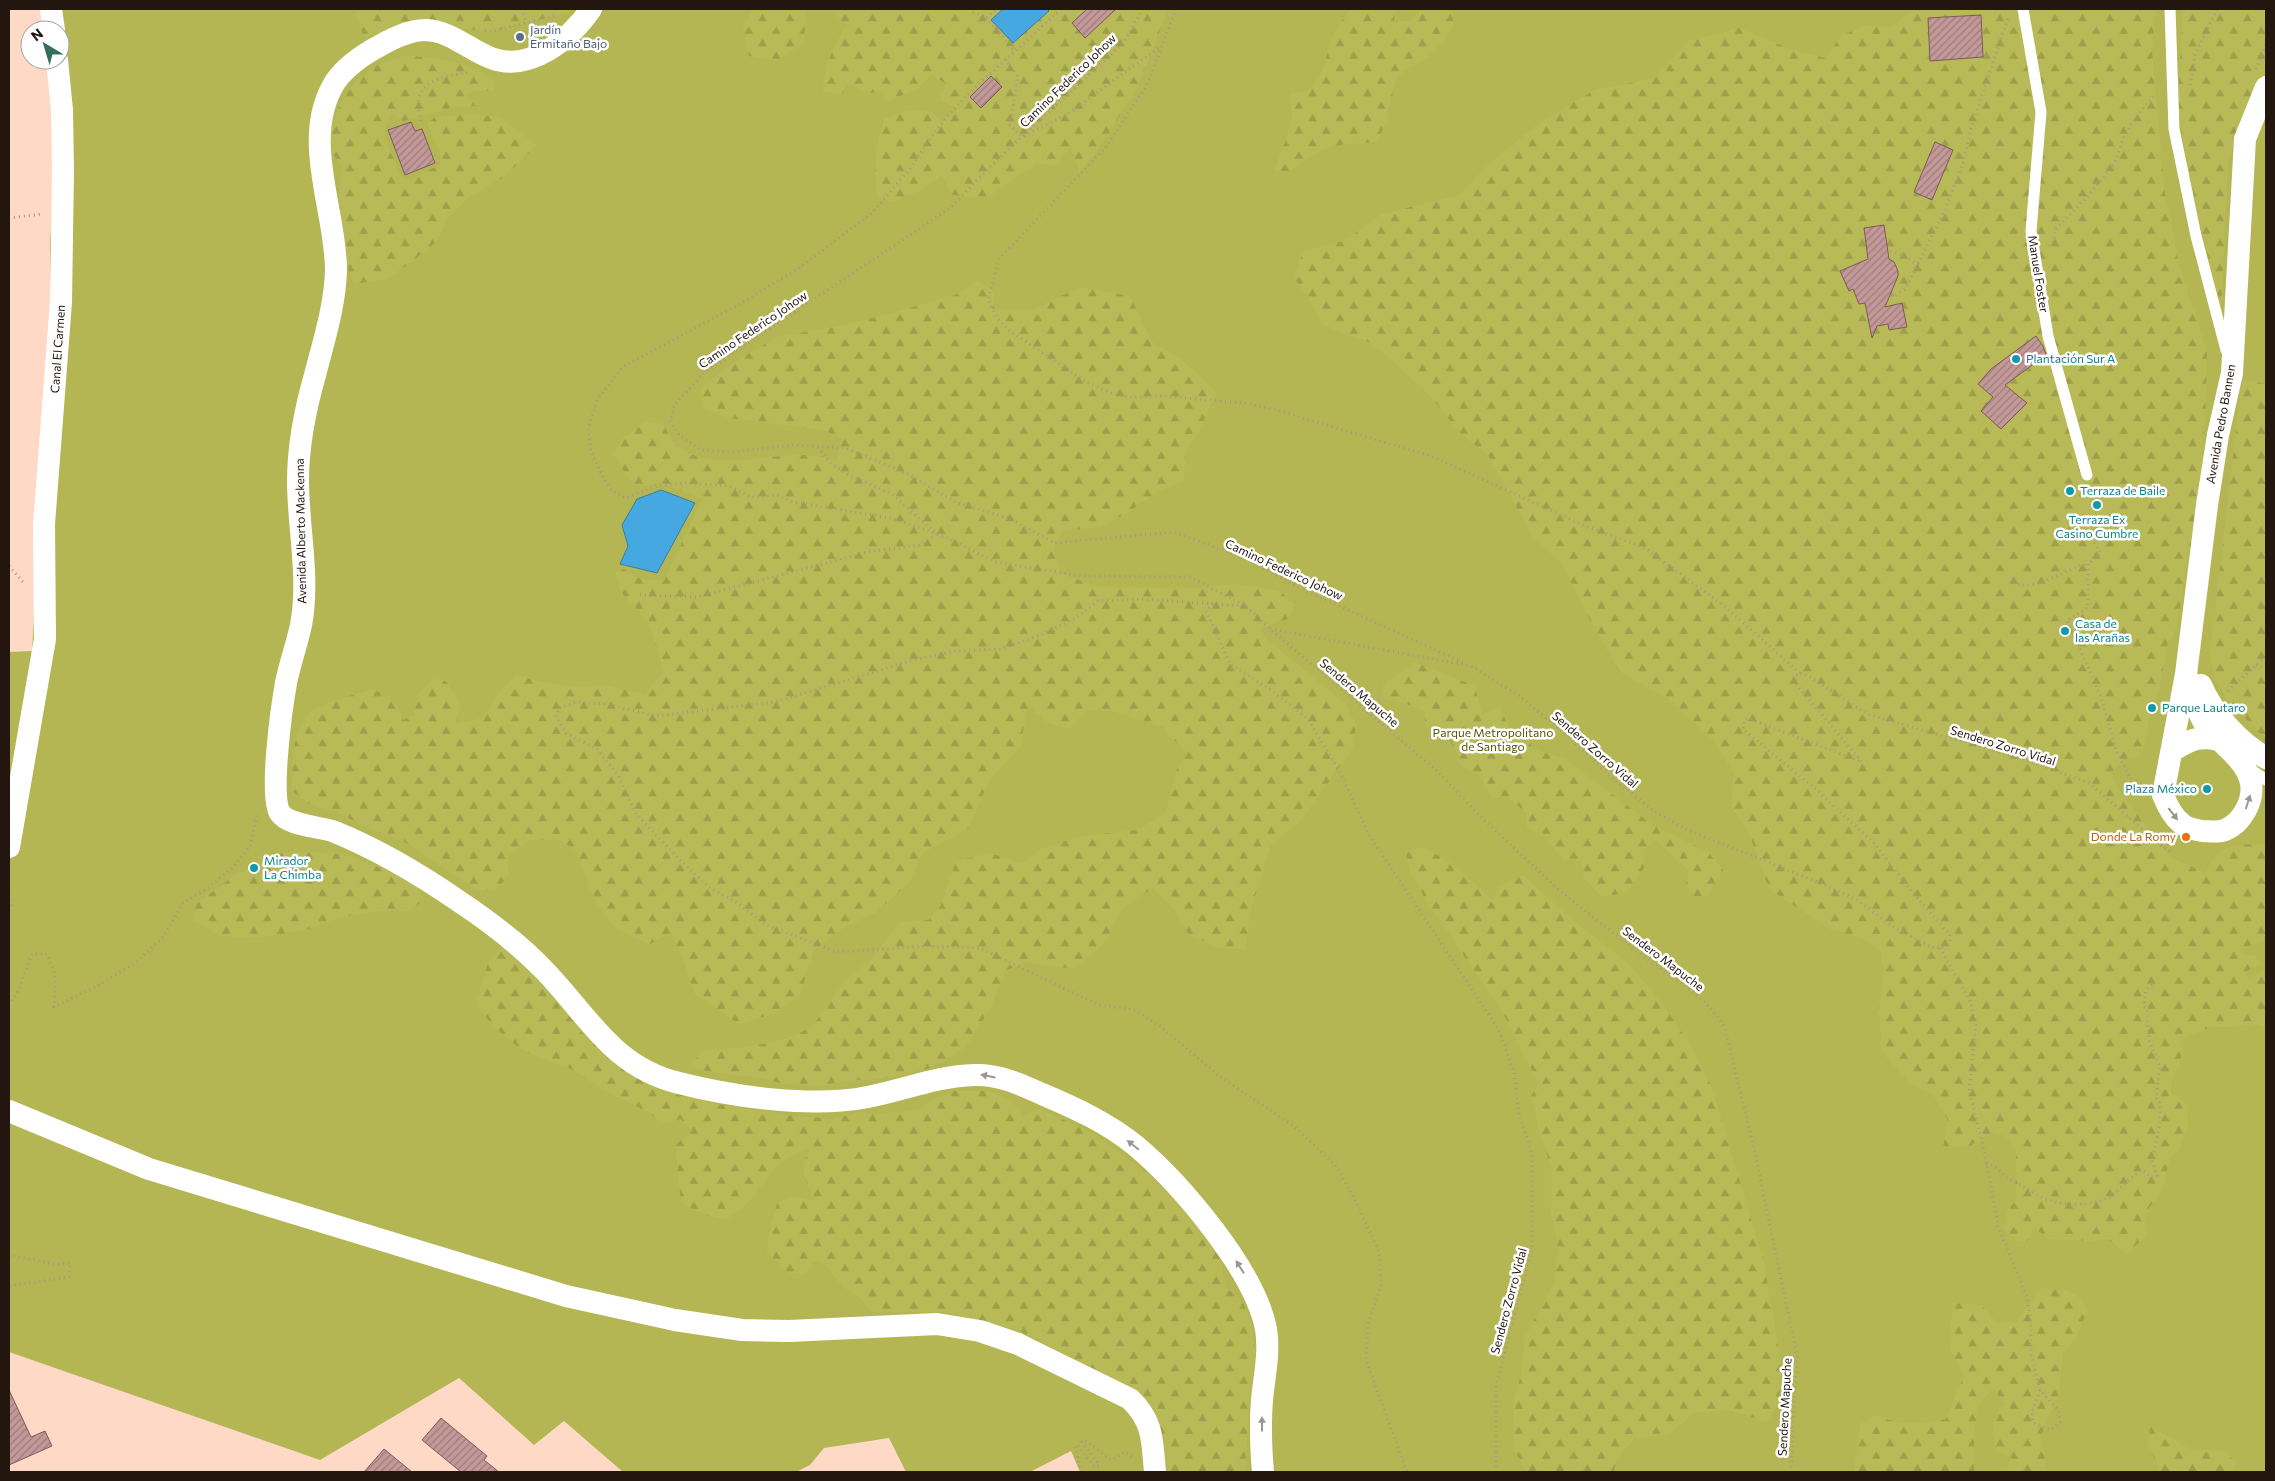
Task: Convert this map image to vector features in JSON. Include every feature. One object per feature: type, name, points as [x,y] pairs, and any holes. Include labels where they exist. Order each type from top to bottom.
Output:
[{"type":"street","name":"Avenida Alberto Mackenna","points":[[591,9],[573,32],[564,40],[529,59],[511,63],[496,60],[442,33],[427,30],[411,32],[396,37],[358,59],[338,78],[325,104],[320,146],[322,177],[334,235],[336,266],[334,294],[302,426],[298,481],[304,606],[286,683],[281,718],[275,787],[276,802],[280,813],[285,819],[294,823],[321,827],[364,844],[462,903],[527,953],[562,990],[595,1032],[616,1051],[643,1069],[672,1082],[728,1093],[798,1101],[828,1101],[863,1098],[949,1077],[981,1074],[1013,1081],[1064,1103],[1108,1126],[1134,1145],[1161,1170],[1234,1258],[1250,1283],[1260,1307],[1268,1346],[1262,1398],[1263,1472]]},
{"type":"street","name":"Canal El Carmen","points":[[9,847],[45,639],[44,524],[61,302],[62,110],[58,70]]},
{"type":"street","name":"Avenida Pedro Bannen","points":[[2163,795],[2192,672],[2207,504],[2218,436],[2232,373],[2245,139],[2266,87]]},
{"type":"street","name":"Avenida Pedro Bannen","points":[[2182,825],[2212,832],[2225,830],[2240,819],[2247,808],[2252,792],[2244,765],[2218,740],[2204,722],[2192,672]]},
{"type":"street","points":[[2192,672],[2214,709],[2234,732],[2266,758]]},
{"type":"street","points":[[2172,751],[2191,739],[2205,737],[2218,740]]},
{"type":"street","points":[[2163,795],[2168,809],[2182,825]]},
{"type":"street","points":[[9,1110],[149,1169],[566,1296],[675,1320],[742,1330],[789,1331],[936,1324],[980,1331],[1018,1344],[1130,1398],[1143,1411],[1150,1426],[1148,1467]]},
{"type":"lane","name":"Manuel Foster","points":[[2023,9],[2041,112],[2031,231],[2048,336],[2087,475]]},
{"type":"lane","points":[[2170,9],[2174,129],[2196,236],[2232,373]]},
{"type":"lane","points":[[2244,765],[2266,780]]},
{"type":"path","points":[[522,9],[526,23]]},
{"type":"path","points":[[986,18],[997,9]]},
{"type":"path","points":[[1061,9],[1005,60],[938,126],[909,170],[872,213],[799,268],[742,303],[624,366],[598,400],[588,429],[591,452],[611,490],[626,498],[660,485],[685,482],[729,486],[750,496],[776,494],[793,502],[891,518],[937,534],[995,562],[1081,576],[1190,577],[1246,606],[1270,629]]},
{"type":"path","name":"Camino Federico Johow","points":[[1143,9],[1123,43],[1022,137],[950,208],[704,373],[675,404],[670,422],[679,436],[700,450],[733,452],[792,445],[846,448],[910,475],[955,502],[1011,518],[1054,543],[1174,532],[1242,557],[1300,588],[1472,666]]},
{"type":"path","points":[[1005,60],[1018,77],[1010,125],[1022,137],[1069,113],[1162,46],[1176,9]]},
{"type":"path","points":[[2189,92],[2195,55],[2217,9]]},
{"type":"path","points":[[973,12],[986,18],[1015,51]]},
{"type":"path","points":[[484,30],[493,31],[562,14]]},
{"type":"path","points":[[1918,265],[1900,252],[1890,250],[1868,258],[1863,266],[1864,278],[1869,287],[1884,296],[1896,295],[1905,289],[1918,265],[1944,212],[1964,163],[1971,128],[2010,14]]},
{"type":"path","name":"Sendero Zorro Vidal","points":[[1162,46],[1147,85],[1106,147],[1000,259],[988,300],[998,318],[1010,331],[1086,382],[1111,393],[1129,397],[1163,396],[1244,402],[1273,410],[1431,456],[1585,526],[1645,548],[1723,605],[1800,673],[1810,677],[1866,714],[2029,761],[2089,783],[2173,854]]},
{"type":"path","points":[[421,121],[417,106],[422,90],[432,82],[474,71]]},
{"type":"path","points":[[2035,257],[2054,242],[2055,230],[2096,187],[2115,162],[2125,134],[2144,107],[2172,80]]},
{"type":"path","points":[[9,218],[62,211]]},
{"type":"path","points":[[817,446],[831,464],[848,475],[892,494],[937,534]]},
{"type":"path","points":[[2013,583],[2024,586],[2052,580],[2077,566],[2088,564],[2101,553],[2080,522]]},
{"type":"path","points":[[640,595],[697,597],[868,552],[920,545],[937,534]]},
{"type":"path","points":[[2088,564],[2088,608],[2067,620],[2101,697],[2116,750],[2130,778],[2163,795]]},
{"type":"path","points":[[1246,606],[1141,598],[1098,601],[1065,623],[1041,635],[1000,649],[955,651],[922,658],[776,702],[656,716],[606,704],[576,702],[559,708],[556,716],[566,733],[597,749],[618,775],[636,814],[683,863],[710,888],[736,902],[767,924],[836,952],[926,946],[980,948],[1100,1005],[1133,1009],[1160,1026],[1218,1075],[1295,1127],[1336,1167],[1357,1204],[1379,1252],[1381,1286],[1368,1324],[1366,1360],[1407,1472]]},
{"type":"path","name":"Sendero Zorro Vidal","points":[[1213,604],[1206,611],[1230,664],[1271,690],[1308,719],[1341,774],[1369,835],[1499,1030],[1514,1072],[1519,1115],[1532,1153],[1532,1248],[1496,1385],[1496,1472]]},
{"type":"path","name":"Sendero Zorro Vidal","points":[[1270,629],[1472,666],[1518,695],[1562,730],[1610,776],[1654,811],[1688,830],[1820,883],[1857,900],[1895,928],[1931,947],[1940,948]]},
{"type":"path","name":"Sendero Mapuche","points":[[1270,629],[1436,770],[1484,820],[1559,890],[1707,1004],[1724,1026],[1754,1144],[1797,1356],[1793,1408],[1792,1472]]},
{"type":"path","points":[[2230,690],[2266,656]]},
{"type":"path","points":[[2256,665],[2266,669]]},
{"type":"path","points":[[1800,673],[1796,676],[1796,684],[1862,762],[1749,719],[1745,719],[1744,728],[1812,786],[1874,844],[1950,935],[1950,942],[1940,948],[1970,1001],[1976,1025],[1969,1091],[1998,1226],[2027,1297],[2031,1326],[2031,1354],[2040,1390],[2059,1411],[2060,1422],[2051,1430],[2033,1423],[2032,1412],[2040,1390]]},
{"type":"path","points":[[9,1005],[18,991],[32,954],[47,954],[55,974],[54,1007],[97,986],[136,963],[164,936],[183,903],[208,888],[232,868],[251,845],[258,807]]},
{"type":"path","points":[[2161,845],[2182,825]]},
{"type":"path","points":[[254,868],[276,859]]},
{"type":"path","points":[[9,894],[12,906],[9,915]]},
{"type":"path","points":[[1986,1164],[1996,1166],[2007,1179],[2019,1183],[2042,1197],[2071,1203],[2088,1204],[2107,1198],[2142,1170],[2151,1177],[2157,1176],[2152,1160],[2159,1118],[2160,1103],[2156,1098],[2156,1088],[2160,1067],[2149,1040],[2147,1010],[2144,1006],[2146,990],[2152,985]]},
{"type":"path","points":[[9,1255],[55,1264],[70,1263],[68,1277],[9,1286]]},
{"type":"path","points":[[1081,1472],[1075,1446],[1077,1445],[1095,1467],[1099,1465],[1082,1442],[1085,1440],[1111,1460],[1125,1452],[1148,1467]]},
{"type":"green space","name":"Parque Metropolitano de Santiago","points":[[46,9],[2266,9],[2266,1472],[1080,1472],[1071,1451],[1030,1472],[906,1472],[889,1438],[824,1448],[810,1465],[796,1472],[623,1472],[564,1421],[534,1445],[459,1378],[320,1460],[9,1352],[9,652],[32,651],[52,334],[50,247],[59,70],[70,70],[70,20],[53,20]]},
{"type":"green space","points":[[355,9],[572,9],[571,12],[493,31],[448,28],[414,21],[364,39]]},
{"type":"green space","points":[[754,9],[806,9],[804,42],[777,61],[749,56],[743,26]]},
{"type":"green space","points":[[828,9],[1168,9],[1138,86],[1102,144],[1079,173],[1071,145],[1057,165],[1036,164],[987,198],[952,195],[941,176],[919,191],[892,202],[877,198],[876,158],[884,119],[906,110],[932,112],[942,122],[958,109],[940,100],[946,84],[932,74],[917,89],[886,102],[884,91],[871,93],[847,84],[843,94],[823,92],[825,74],[830,57],[847,25]]},
{"type":"green space","points":[[1351,9],[1395,9],[1394,21],[1411,21],[1420,9],[1451,9],[1454,24],[1445,40],[1429,56],[1404,71],[1396,81],[1385,124],[1377,142],[1345,144],[1323,149],[1289,171],[1274,171],[1286,140],[1292,116],[1290,93],[1306,92],[1317,81],[1333,36]]},
{"type":"green space","points":[[1914,9],[2155,9],[2152,51],[2164,187],[2178,261],[2207,352],[2201,485],[2175,634],[2168,642],[2159,689],[2151,708],[2145,745],[2140,756],[2126,759],[2111,772],[2119,790],[2170,857],[2206,873],[2216,856],[2223,850],[2237,845],[2266,844],[2266,942],[2248,946],[2241,954],[2257,956],[2261,964],[2245,972],[2248,978],[2266,970],[2266,1027],[2256,1024],[2236,1027],[2211,1027],[2185,1037],[2180,1061],[2172,1078],[2171,1092],[2187,1105],[2188,1126],[2179,1150],[2170,1157],[2162,1191],[2146,1212],[2147,1236],[2126,1253],[2107,1239],[2090,1241],[2049,1239],[2034,1228],[2027,1241],[2018,1242],[2005,1230],[2007,1211],[2016,1200],[2016,1149],[2005,1136],[1992,1132],[1970,1146],[1943,1148],[1948,1120],[1933,1094],[1913,1086],[1882,1052],[1879,1011],[1884,970],[1880,950],[1858,937],[1830,929],[1769,889],[1749,833],[1731,806],[1734,773],[1713,740],[1667,698],[1619,671],[1589,618],[1562,564],[1532,536],[1488,455],[1459,432],[1432,398],[1394,362],[1369,342],[1322,325],[1311,302],[1293,276],[1304,251],[1344,241],[1382,214],[1459,195],[1491,162],[1537,125],[1594,90],[1655,78],[1688,41],[1739,28],[1790,49],[1825,58],[1841,36],[1865,25],[1891,28]]},
{"type":"green space","points":[[2183,9],[2266,9],[2266,75],[2240,121],[2228,164],[2221,307],[2202,235],[2182,136],[2178,100]]},
{"type":"green space","points":[[410,56],[454,62],[474,69],[493,81],[494,90],[476,91],[466,95],[476,106],[450,108],[403,121],[393,115],[386,124],[384,138],[403,179],[413,178],[441,164],[439,151],[427,124],[435,117],[471,114],[499,117],[537,145],[504,177],[469,197],[449,217],[436,242],[414,260],[387,279],[354,284],[342,242],[339,196],[342,167],[332,150],[332,125],[342,100],[359,79],[380,64]]},
{"type":"green space","points":[[978,281],[994,292],[994,309],[1032,310],[1080,287],[1130,296],[1152,342],[1177,357],[1216,392],[1199,432],[1186,451],[1184,481],[1160,490],[1130,511],[1101,527],[1062,531],[1054,549],[1061,574],[1099,587],[1195,588],[1224,585],[1254,586],[1281,592],[1296,607],[1287,619],[1261,628],[1265,638],[1345,703],[1356,724],[1353,748],[1299,823],[1271,844],[1251,909],[1246,949],[1220,948],[1189,935],[1176,911],[1153,888],[1122,908],[1104,943],[1074,969],[1024,962],[1005,971],[991,1007],[966,1047],[934,1067],[896,1077],[856,1080],[819,1086],[785,1084],[754,1077],[713,1073],[690,1066],[703,1051],[746,1047],[787,1039],[813,1026],[833,997],[854,973],[871,960],[899,922],[929,920],[941,905],[956,861],[991,853],[1022,864],[1041,849],[1081,836],[1137,830],[1166,813],[1176,771],[1187,753],[1160,726],[1112,711],[1086,710],[1070,729],[1046,722],[1028,705],[1020,748],[990,779],[968,829],[922,853],[910,882],[875,913],[843,928],[813,951],[801,993],[776,1013],[739,1024],[694,993],[685,964],[671,933],[650,944],[618,929],[610,922],[597,904],[577,851],[560,840],[530,840],[509,856],[508,876],[495,891],[476,889],[403,841],[369,828],[338,813],[310,804],[292,791],[296,740],[303,722],[309,713],[320,706],[374,689],[396,704],[403,720],[414,715],[418,694],[436,676],[448,683],[460,703],[456,724],[483,718],[499,692],[516,675],[541,682],[574,687],[602,685],[645,694],[664,671],[648,621],[620,591],[615,573],[624,569],[638,578],[664,581],[702,499],[661,482],[639,487],[629,479],[613,454],[623,438],[647,421],[663,424],[677,446],[691,454],[706,459],[738,460],[802,455],[837,460],[841,438],[823,430],[728,418],[702,407],[701,387],[738,360],[777,337],[840,326],[896,312],[955,295]]},
{"type":"green space","points":[[2242,379],[2266,384],[2266,740],[2224,696],[2216,684],[2210,655]]},
{"type":"green space","points":[[1414,662],[1475,686],[1482,715],[1500,707],[1510,731],[1526,726],[1532,749],[1564,758],[1653,825],[1708,852],[1723,870],[1708,895],[1695,897],[1686,883],[1689,871],[1656,840],[1642,851],[1644,868],[1627,892],[1602,897],[1584,878],[1581,860],[1563,860],[1547,839],[1527,827],[1526,812],[1507,797],[1492,798],[1479,774],[1457,763],[1456,750],[1443,730],[1425,727],[1425,711],[1410,705],[1384,699],[1383,685]]},
{"type":"green space","points":[[1425,847],[1455,866],[1493,900],[1499,886],[1523,875],[1574,921],[1630,965],[1664,1006],[1694,1050],[1712,1088],[1764,1262],[1781,1364],[1779,1404],[1767,1422],[1729,1410],[1694,1413],[1669,1434],[1634,1439],[1617,1458],[1614,1472],[1526,1472],[1514,1449],[1513,1404],[1522,1371],[1525,1337],[1554,1282],[1558,1248],[1551,1212],[1551,1166],[1541,1138],[1531,1096],[1539,1084],[1503,1013],[1426,900],[1410,872],[1405,851]]},
{"type":"green space","points":[[282,853],[343,854],[410,879],[425,899],[409,911],[377,911],[338,918],[306,930],[258,938],[221,936],[194,921],[195,905],[236,874]]},
{"type":"green space","points":[[502,945],[537,974],[583,1034],[643,1082],[670,1092],[717,1104],[786,1115],[832,1119],[860,1113],[886,1114],[918,1110],[931,1100],[954,1091],[989,1091],[1010,1100],[1024,1116],[1040,1109],[1094,1134],[1147,1172],[1187,1214],[1221,1260],[1225,1287],[1242,1300],[1252,1325],[1256,1361],[1250,1390],[1245,1472],[1166,1472],[1162,1440],[1155,1412],[1143,1397],[1116,1380],[1018,1330],[944,1312],[872,1312],[860,1298],[842,1286],[826,1265],[813,1261],[805,1274],[789,1273],[767,1252],[771,1224],[777,1203],[795,1196],[814,1201],[803,1173],[809,1147],[777,1166],[747,1204],[726,1220],[703,1214],[681,1203],[675,1145],[692,1131],[681,1119],[661,1124],[650,1113],[606,1091],[571,1069],[523,1051],[496,1029],[476,1005],[488,963]]},
{"type":"green space","points":[[2042,1289],[2065,1290],[2082,1297],[2087,1312],[2077,1335],[2063,1354],[2059,1393],[2041,1436],[2047,1472],[2006,1472],[2012,1458],[1998,1452],[1993,1433],[1996,1417],[2005,1405],[1993,1388],[1979,1405],[1974,1435],[1974,1472],[1854,1472],[1860,1424],[1877,1415],[1903,1423],[1946,1419],[1964,1375],[1951,1352],[1949,1334],[1954,1303],[1982,1306],[1997,1323],[2016,1322]]},
{"type":"green space","points":[[2150,1426],[2192,1450],[2225,1451],[2236,1464],[2234,1472],[2158,1472],[2159,1468],[2148,1444]]},
{"type":"water","points":[[1003,9],[1047,9],[1049,11],[1013,43],[991,20]]},
{"type":"water","points":[[661,490],[695,503],[657,573],[620,564],[628,546],[622,525],[637,499]]},
{"type":"building","points":[[1087,9],[1116,9],[1085,38],[1072,23]]},
{"type":"building","points":[[1981,15],[1983,57],[1930,61],[1928,18]]},
{"type":"building","points":[[991,76],[1002,87],[981,108],[970,97]]},
{"type":"building","points":[[411,122],[415,131],[422,129],[435,163],[405,175],[388,130]]},
{"type":"building","points":[[1935,142],[1953,150],[1932,200],[1914,192]]},
{"type":"building","points":[[1884,225],[1889,259],[1894,262],[1898,271],[1898,276],[1885,307],[1902,303],[1907,327],[1889,330],[1888,324],[1877,326],[1872,338],[1865,303],[1859,304],[1853,289],[1849,291],[1840,271],[1868,259],[1864,228]]},
{"type":"building","points":[[2036,336],[2043,346],[2046,355],[2005,385],[2027,403],[2001,429],[1981,411],[1993,397],[1978,384],[1991,369]]},
{"type":"building","points":[[9,1390],[31,1437],[45,1431],[52,1446],[9,1465]]},
{"type":"building","points":[[441,1418],[487,1456],[484,1460],[499,1472],[461,1472],[422,1440]]},
{"type":"building","points":[[384,1449],[412,1472],[364,1472]]},
{"type":"place","name":"Jardín Ermitaño Bajo","points":[[520,37]]},
{"type":"place","name":"Plantación Sur A","points":[[2016,359]]},
{"type":"place","name":"Terraza de Baile","points":[[2070,491]]},
{"type":"place","name":"Terraza Ex Casino Cumbre","points":[[2097,505]]},
{"type":"place","name":"Casa de las Arañas","points":[[2065,631]]},
{"type":"place","name":"Parque Lautaro","points":[[2152,708]]},
{"type":"place","name":"Plaza México","points":[[2207,789]]},
{"type":"place","name":"Donde La Romy","points":[[2186,837]]},
{"type":"place","name":"Mirador La Chimba","points":[[254,868]]}]
